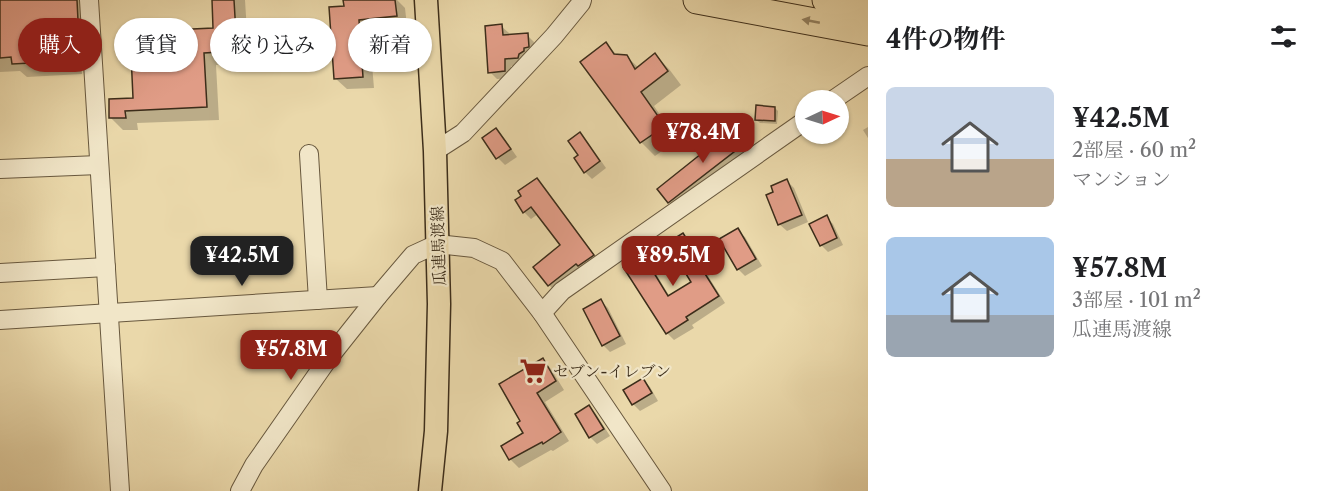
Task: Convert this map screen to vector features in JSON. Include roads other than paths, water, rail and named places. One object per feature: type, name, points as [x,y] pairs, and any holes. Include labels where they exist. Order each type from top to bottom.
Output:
[{"type":"highway","points":[[698,0],[868,32]]},
{"type":"highway","points":[[826,0],[868,8]]},
{"type":"main road","name":"瓜連馬渡線","points":[[426,0],[435,151],[440,303],[436,431],[430,491]]},
{"type":"street","points":[[89,0],[120,491]]},
{"type":"street","points":[[435,151],[463,133],[554,36],[582,0]]},
{"type":"street","points":[[848,90],[868,76]]},
{"type":"street","points":[[542,313],[562,291],[795,128]]},
{"type":"street","points":[[309,154],[318,300]]},
{"type":"street","points":[[0,169],[99,165]]},
{"type":"street","points":[[240,491],[254,465],[328,359],[378,296],[412,255],[437,244],[474,248],[502,261],[542,313],[662,491]]},
{"type":"street","points":[[0,273],[106,267]]},
{"type":"street","points":[[0,320],[378,296]]},
{"type":"place","name":"セブン-イレブン","points":[[533,371]]}]
